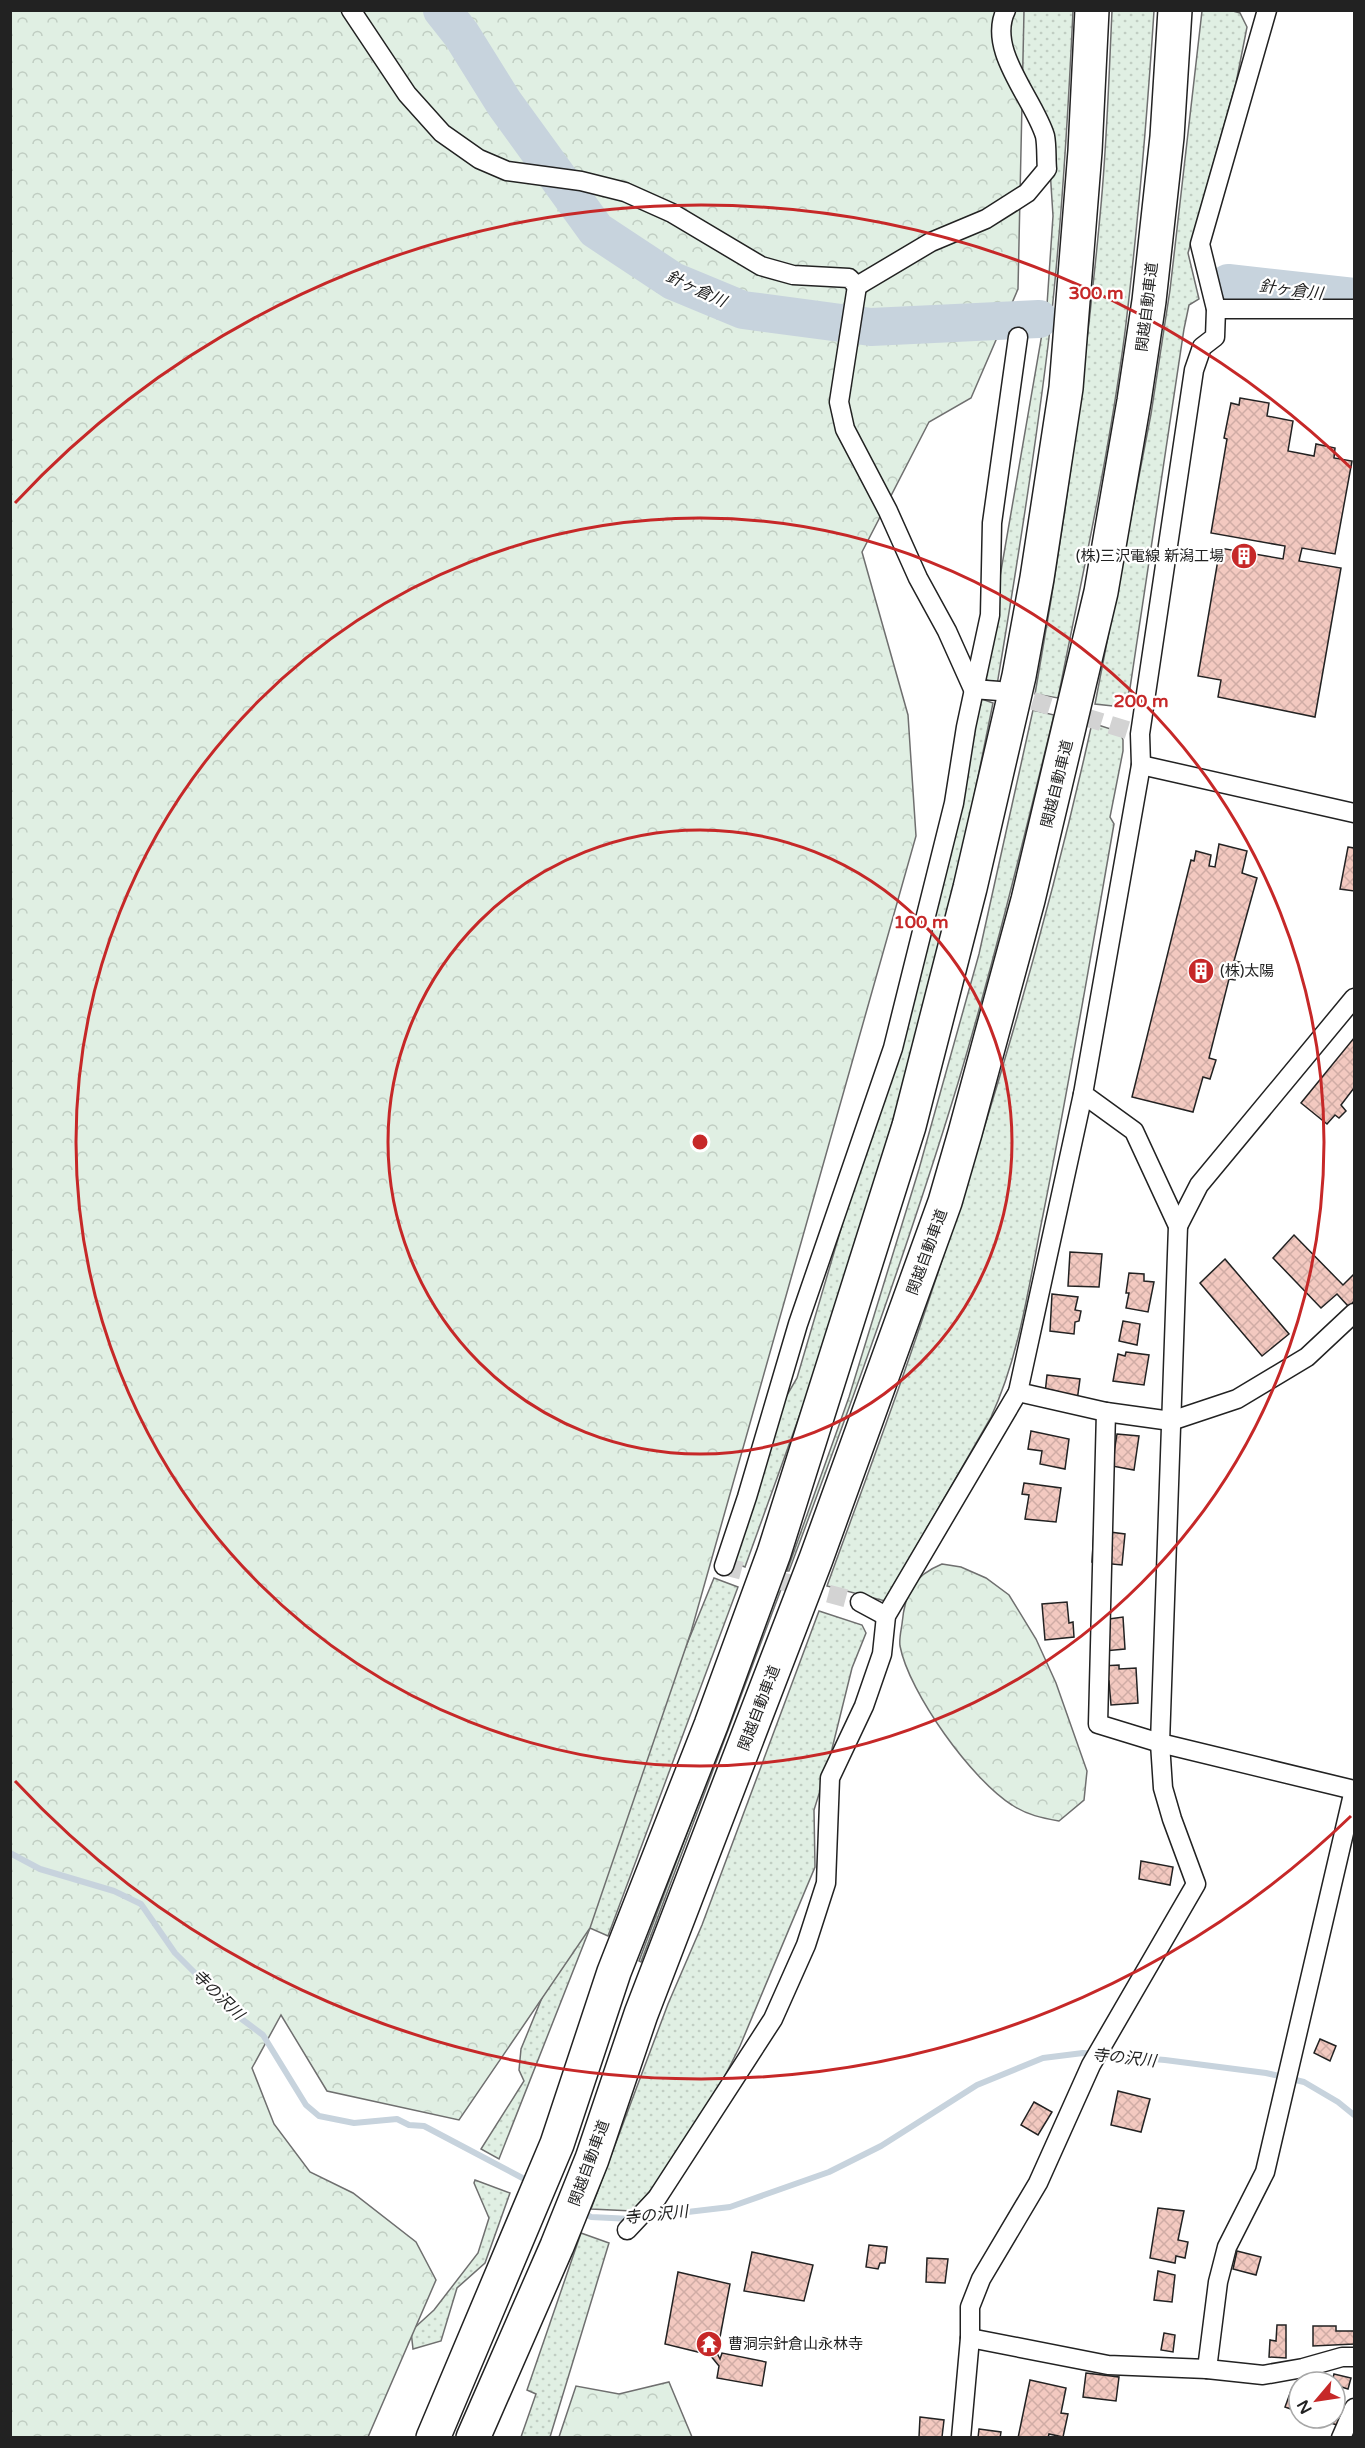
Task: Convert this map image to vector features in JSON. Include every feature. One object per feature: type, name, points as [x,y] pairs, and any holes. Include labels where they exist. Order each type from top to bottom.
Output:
[{"type":"highway","points":[[433,2438],[557,2145],[614,1972],[711,1725],[774,1553],[909,1126],[970,888],[1019,676],[1066,388],[1084,162],[1092,10]]},
{"type":"highway","name":"関越自動車道","points":[[473,2438],[557,2246],[592,2159],[641,2014],[816,1559],[945,1202],[1028,900],[1101,592],[1149,301],[1167,137],[1175,10]]},
{"type":"street","points":[[351,10],[407,94],[442,133],[479,159],[507,171],[581,181],[625,192],[672,213],[761,266],[793,275],[849,278],[857,286]]},
{"type":"street","points":[[857,286],[932,242],[986,219],[1027,193],[1047,169],[1045,138],[1004,53],[1001,20],[1006,10]]},
{"type":"street","points":[[629,2228],[652,2205],[773,2019],[806,1945],[826,1883],[830,1778],[864,1706],[882,1654],[886,1617],[1018,1392],[1083,1094],[1141,765],[1140,734],[1194,370],[1202,347],[1215,337],[1216,309],[1200,244],[1267,10]]},
{"type":"street","points":[[857,286],[839,402],[845,429],[888,511],[918,578],[947,631],[974,689]]},
{"type":"street","points":[[1216,309],[1354,309]]},
{"type":"street","points":[[724,1566],[747,1497],[798,1324],[893,1048],[954,803],[990,615],[992,523],[1018,337]]},
{"type":"street","points":[[974,689],[999,691]]},
{"type":"street","points":[[1141,765],[1354,813]]},
{"type":"street","points":[[961,2438],[970,2338],[970,2307],[981,2279],[1038,2183],[1091,2065],[1196,1884],[1163,1788],[1160,1743],[1178,1227],[1199,1185],[1354,998]]},
{"type":"street","points":[[1083,1094],[1134,1131],[1178,1227]]},
{"type":"street","points":[[1018,1392],[1106,1412],[1171,1421],[1237,1398],[1277,1375],[1307,1357],[1354,1313]]},
{"type":"street","points":[[1106,1412],[1098,1724],[1160,1743],[1354,1790],[1265,2172],[1227,2247],[1218,2282],[1208,2369]]},
{"type":"street","points":[[860,1602],[886,1617]]},
{"type":"street","points":[[970,2338],[1108,2365],[1208,2369],[1263,2374],[1303,2368],[1342,2357],[1354,2357]]},
{"type":"street","points":[[1341,2438],[1354,2408]]},
{"type":"green space","points":[[11,11],[1024,11],[1018,289],[971,398],[929,422],[862,552],[908,715],[916,836],[691,1632],[590,1928],[459,2120],[327,2091],[281,2015],[252,2068],[274,2124],[310,2172],[353,2193],[416,2242],[436,2280],[368,2437],[11,2438]]},
{"type":"green space","points":[[1023,11],[1073,11],[1064,170],[1050,329],[1026,507],[997,685],[979,676],[993,617],[1047,305],[1053,216],[1048,138],[1020,82]]},
{"type":"green space","points":[[1112,11],[1154,11],[1142,172],[1119,378],[1058,698],[1035,694],[1065,511],[1095,266],[1108,108]]},
{"type":"green space","points":[[1202,11],[1240,13],[1247,27],[1236,83],[1188,253],[1199,299],[1189,305],[1184,329],[1130,688],[1127,698],[1113,706],[1095,704],[1151,414],[1170,290]]},
{"type":"green space","points":[[979,698],[993,703],[968,826],[925,1010],[874,1185],[817,1367],[745,1567],[730,1561],[776,1414],[797,1378],[894,1049]]},
{"type":"green space","points":[[1033,710],[1054,715],[1008,900],[958,1083],[877,1328],[834,1450],[789,1571],[787,1571],[849,1397],[919,1169],[979,954]]},
{"type":"green space","points":[[1092,723],[1120,732],[1123,751],[1110,817],[1114,824],[1080,1020],[1017,1344],[991,1417],[885,1601],[827,1586],[916,1338],[990,1110],[1055,879]]},
{"type":"green space","points":[[942,1564],[961,1567],[986,1578],[1009,1595],[1036,1639],[1056,1683],[1087,1771],[1084,1800],[1059,1821],[1023,1811],[996,1793],[944,1734],[916,1687],[900,1646],[905,1603],[917,1580]]},
{"type":"green space","points":[[714,1578],[738,1587],[608,1936],[590,1928],[499,2159],[481,2149],[524,2081],[519,2070],[521,2049]]},
{"type":"green space","points":[[781,1583],[783,1584],[641,1962],[639,1961]]},
{"type":"green space","points":[[819,1611],[862,1625],[866,1633],[852,1668],[828,1765],[814,1810],[815,1867],[740,2046],[696,2133],[633,2211],[591,2209],[668,2004],[702,1925]]},
{"type":"green space","points":[[475,2180],[510,2193],[485,2263],[457,2288],[441,2341],[413,2349],[411,2331],[434,2310],[478,2253],[489,2218],[474,2183]]},
{"type":"green space","points":[[581,2233],[609,2243],[550,2437],[521,2437],[536,2394],[527,2390]]},
{"type":"green space","points":[[669,2382],[692,2437],[559,2437],[576,2386],[619,2394]]},
{"type":"building","name":"(株)三沢電線 新潟工場","points":[[1240,398],[1269,403],[1267,416],[1293,421],[1288,451],[1314,456],[1316,444],[1335,448],[1334,458],[1352,461],[1335,554],[1302,548],[1299,561],[1341,568],[1315,717],[1218,697],[1221,680],[1198,676],[1220,548],[1283,559],[1285,546],[1211,533],[1231,403],[1239,405]]},
{"type":"building","name":"(株)太陽","points":[[1219,844],[1247,851],[1242,873],[1257,878],[1234,961],[1240,962],[1235,980],[1229,979],[1209,1058],[1216,1060],[1210,1079],[1203,1077],[1193,1112],[1132,1097],[1191,860],[1194,861],[1196,851],[1211,855],[1209,866],[1215,867]]},
{"type":"building","points":[[1348,847],[1354,848],[1354,891],[1340,889]]},
{"type":"building","points":[[1354,1038],[1354,1088],[1341,1105],[1346,1111],[1339,1118],[1335,1115],[1327,1124],[1301,1103]]},
{"type":"building","points":[[1294,1235],[1343,1285],[1354,1276],[1354,1301],[1349,1307],[1337,1294],[1321,1308],[1273,1258]]},
{"type":"building","points":[[1070,1252],[1102,1254],[1099,1287],[1068,1286]]},
{"type":"building","points":[[1225,1259],[1289,1334],[1262,1356],[1200,1283]]},
{"type":"building","points":[[1129,1273],[1144,1274],[1144,1281],[1154,1282],[1148,1312],[1126,1308]]},
{"type":"building","points":[[1052,1294],[1078,1297],[1075,1310],[1081,1311],[1079,1321],[1075,1322],[1074,1334],[1050,1331]]},
{"type":"building","points":[[1123,1321],[1140,1324],[1137,1345],[1119,1341]]},
{"type":"building","points":[[1126,1352],[1149,1355],[1144,1385],[1113,1381],[1118,1354],[1125,1356]]},
{"type":"building","points":[[1047,1375],[1080,1379],[1077,1401],[1044,1403]]},
{"type":"building","points":[[1031,1431],[1069,1439],[1065,1469],[1040,1464],[1042,1451],[1028,1449]]},
{"type":"building","points":[[1117,1434],[1139,1436],[1134,1470],[1112,1466]]},
{"type":"building","points":[[1024,1483],[1061,1488],[1056,1522],[1025,1519],[1029,1495],[1022,1494]]},
{"type":"building","points":[[1094,1530],[1125,1534],[1122,1565],[1092,1562]]},
{"type":"building","points":[[1067,1602],[1069,1623],[1073,1622],[1074,1637],[1045,1640],[1042,1604]]},
{"type":"building","points":[[1123,1617],[1125,1649],[1104,1651],[1102,1620]]},
{"type":"building","points":[[1119,1665],[1119,1669],[1136,1668],[1138,1703],[1111,1705],[1109,1681],[1104,1681],[1102,1666]]},
{"type":"building","points":[[1141,1861],[1173,1867],[1170,1885],[1139,1879]]},
{"type":"building","points":[[1320,2039],[1336,2046],[1330,2061],[1314,2053]]},
{"type":"building","points":[[1118,2091],[1150,2099],[1141,2132],[1111,2125]]},
{"type":"building","points":[[1034,2102],[1052,2112],[1038,2135],[1021,2125]]},
{"type":"building","points":[[1158,2208],[1184,2211],[1178,2240],[1188,2242],[1185,2258],[1176,2256],[1175,2263],[1150,2258]]},
{"type":"building","points":[[869,2245],[887,2247],[885,2263],[880,2263],[878,2269],[866,2267]]},
{"type":"building","points":[[1237,2251],[1261,2257],[1256,2275],[1233,2269]]},
{"type":"building","points":[[752,2252],[813,2265],[804,2301],[744,2291]]},
{"type":"building","points":[[927,2258],[948,2259],[945,2283],[926,2282]]},
{"type":"building","points":[[1158,2271],[1175,2275],[1172,2302],[1154,2300]]},
{"type":"building","points":[[678,2272],[730,2284],[717,2353],[720,2359],[722,2353],[766,2362],[762,2386],[717,2378],[719,2366],[710,2355],[665,2344]]},
{"type":"building","points":[[1277,2325],[1286,2325],[1286,2358],[1269,2357],[1270,2340],[1276,2341]]},
{"type":"building","points":[[1313,2326],[1336,2326],[1336,2331],[1354,2331],[1354,2344],[1313,2346]]},
{"type":"building","points":[[1164,2333],[1175,2335],[1173,2352],[1161,2350]]},
{"type":"building","points":[[1086,2373],[1119,2377],[1116,2401],[1083,2397]]},
{"type":"building","points":[[1347,2377],[1351,2378],[1347,2389]]},
{"type":"building","points":[[1030,2380],[1066,2388],[1061,2413],[1068,2414],[1063,2437],[1049,2434],[1048,2438],[1018,2438]]},
{"type":"building","points":[[920,2417],[944,2420],[942,2437],[919,2437]]},
{"type":"building","points":[[979,2429],[1001,2432],[1000,2438],[978,2438]]},
{"type":"waterway","name":"針ヶ倉川","points":[[442,10],[461,34],[504,103],[596,230],[673,281],[743,310],[871,327],[1039,319]]},
{"type":"waterway","name":"針ヶ倉川","points":[[1228,283],[1354,297]]},
{"type":"waterway","name":"寺の沢川","points":[[10,1853],[40,1869],[114,1891],[141,1904],[175,1953],[239,2017],[263,2035],[306,2105],[319,2116],[354,2123],[397,2119],[409,2125],[424,2126],[530,2182]]},
{"type":"waterway","name":"寺の沢川","points":[[645,2217],[730,2207],[829,2172],[881,2146],[977,2085],[1043,2058],[1083,2053],[1165,2060],[1266,2073],[1304,2082],[1338,2102],[1354,2115]]},
{"type":"waterway","name":"寺の沢川","points":[[581,2211],[591,2217],[632,2219]]},
{"type":"tunnel","points":[[1007,693],[1140,734]]},
{"type":"tunnel","points":[[724,1566],[860,1602]]},
{"type":"place","name":"(株)三沢電線 新潟工場","points":[[1244,556]]},
{"type":"place","name":"(株)太陽","points":[[1201,971]]},
{"type":"place","name":"曹洞宗針倉山永林寺","points":[[709,2344]]}]
